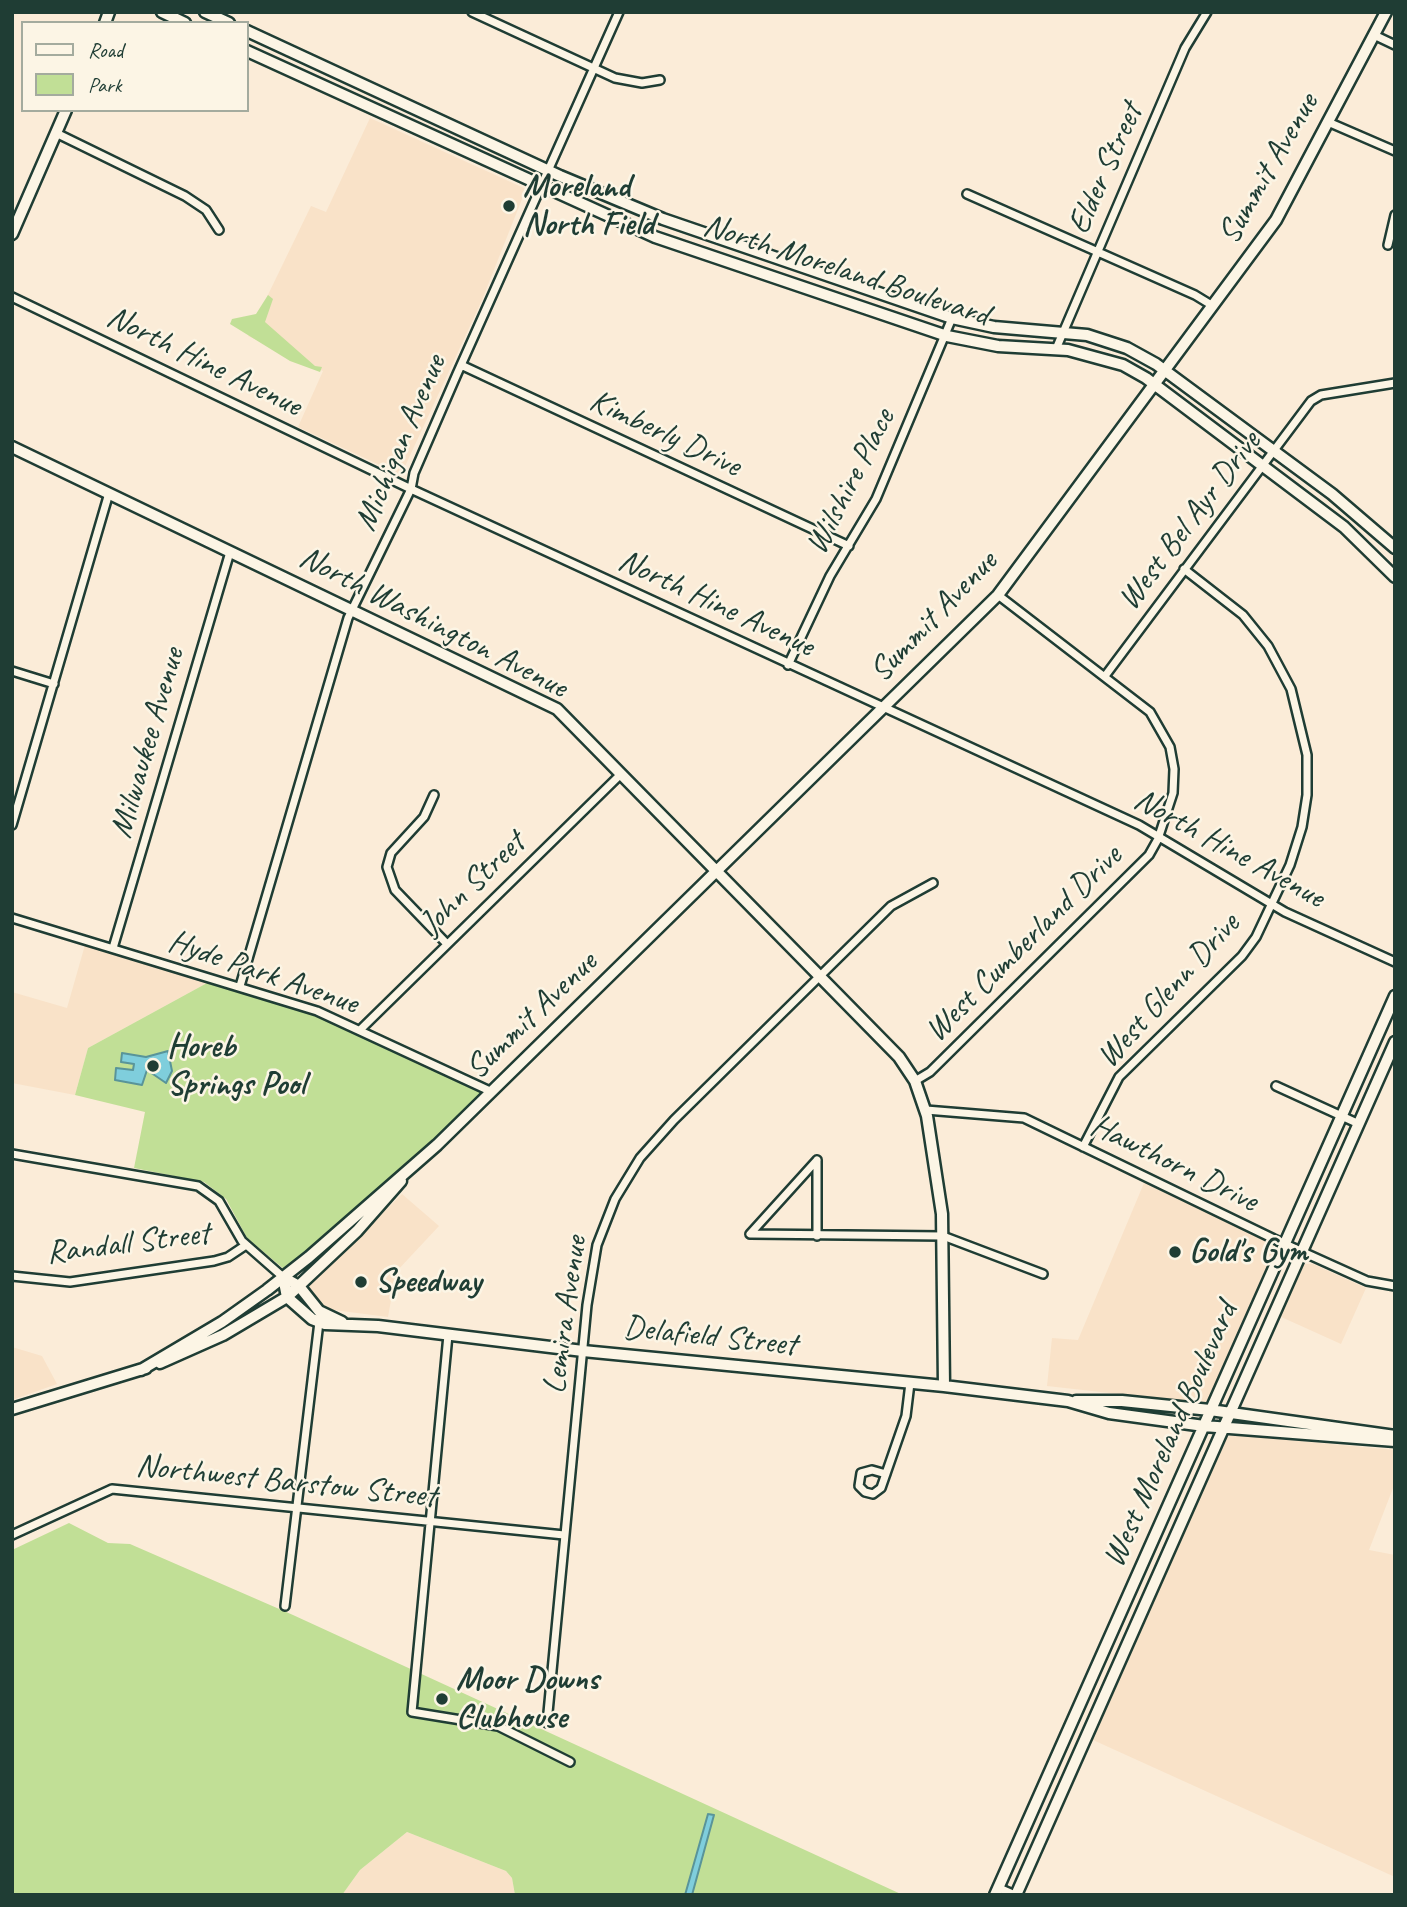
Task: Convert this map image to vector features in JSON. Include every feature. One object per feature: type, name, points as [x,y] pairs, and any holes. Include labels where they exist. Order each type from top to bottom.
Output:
[{"type":"street","points":[[162,12],[180,18]]},
{"type":"street","points":[[205,12],[225,21]]},
{"type":"street","points":[[472,12],[624,81],[642,83],[660,80]]},
{"type":"street","name":"Michigan Avenue","points":[[240,986],[352,610],[411,489],[414,473],[461,365],[619,12]]},
{"type":"street","name":"Elder Street","points":[[1056,349],[1061,332],[1185,48],[1207,12]]},
{"type":"street","name":"Summit Avenue","points":[[283,1277],[409,1169],[492,1092],[998,596],[1276,220],[1385,12]]},
{"type":"street","name":"North Moreland Boulevard","points":[[248,31],[548,170],[663,219],[953,318],[994,327],[1087,335],[1142,354],[1370,524],[1395,548]]},
{"type":"street","points":[[1374,35],[1395,45]]},
{"type":"street","name":"North Moreland Boulevard","points":[[248,51],[655,237],[947,336],[998,346],[1056,349],[1110,360],[1155,385],[1201,419],[1360,540],[1394,576]]},
{"type":"street","points":[[12,234],[65,112]]},
{"type":"street","points":[[1328,122],[1395,151]]},
{"type":"street","points":[[56,133],[185,196],[206,210],[219,230]]},
{"type":"street","points":[[490,161],[496,146]]},
{"type":"street","points":[[586,206],[594,190]]},
{"type":"street","points":[[967,194],[1213,306]]},
{"type":"street","points":[[1388,245],[1395,215]]},
{"type":"street","name":"North Hine Avenue","points":[[12,297],[411,489],[1159,836],[1272,905],[1395,962]]},
{"type":"street","name":"Wilshire Place","points":[[788,665],[830,576],[876,499],[953,318]]},
{"type":"street","points":[[1110,360],[1117,344]]},
{"type":"street","name":"Kimberly Drive","points":[[461,365],[849,546]]},
{"type":"street","name":"West Bel Ayr Drive","points":[[1105,676],[1315,397],[1395,383]]},
{"type":"street","points":[[1201,419],[1212,404]]},
{"type":"street","name":"North Washington Avenue","points":[[12,447],[553,707],[621,774],[899,1057],[915,1082],[926,1110],[943,1236],[944,1386]]},
{"type":"street","points":[[12,825],[109,493]]},
{"type":"street","name":"Milwaukee Avenue","points":[[113,948],[230,552]]},
{"type":"street","name":"West Glenn Drive","points":[[1083,1147],[1119,1077],[1242,956],[1256,937],[1294,856],[1306,807],[1307,755],[1300,718],[1281,668],[1261,636],[1232,605],[1184,569]]},
{"type":"street","name":"West Cumberland Drive","points":[[915,1082],[930,1072],[1142,863],[1159,836],[1174,782],[1170,747],[1150,712],[998,596]]},
{"type":"street","points":[[12,671],[54,684]]},
{"type":"street","name":"John Street","points":[[360,1030],[621,774]]},
{"type":"street","points":[[435,795],[424,817],[391,853],[387,876],[395,890],[447,944]]},
{"type":"street","name":"Lemira Avenue","points":[[547,1723],[583,1351],[597,1245],[626,1178],[656,1138],[891,906],[933,883]]},
{"type":"street","name":"Hyde Park Avenue","points":[[12,918],[317,1011],[492,1092]]},
{"type":"street","name":"West Moreland Boulevard","points":[[997,1891],[1394,999]]},
{"type":"street","name":"West Moreland Boulevard","points":[[1015,1895],[1395,1042]]},
{"type":"street","points":[[1276,1086],[1359,1124]]},
{"type":"street","name":"Hawthorn Drive","points":[[926,1110],[1017,1116],[1285,1244],[1367,1280],[1395,1286]]},
{"type":"street","points":[[12,1154],[198,1186],[219,1201],[246,1245],[283,1277],[287,1297],[319,1322],[285,1606]]},
{"type":"street","points":[[817,1236],[817,1160],[750,1234],[817,1236],[943,1236],[1043,1274]]},
{"type":"street","name":"Summit Avenue","points":[[287,1297],[389,1198],[409,1169]]},
{"type":"street","name":"Randall Street","points":[[12,1276],[70,1282],[214,1261],[228,1257],[246,1245]]},
{"type":"street","points":[[141,1370],[222,1322],[283,1277]]},
{"type":"street","name":"Delafield Street","points":[[283,1277],[299,1286],[319,1311],[347,1324]]},
{"type":"street","points":[[12,1409],[141,1370],[223,1335],[287,1297]]},
{"type":"street","points":[[1258,1304],[1275,1311]]},
{"type":"street","name":"Delafield Street","points":[[319,1322],[944,1386],[1068,1401],[1121,1414],[1203,1426],[1271,1432],[1395,1436]]},
{"type":"street","points":[[448,1335],[412,1712],[498,1726],[570,1762]]},
{"type":"street","points":[[1234,1359],[1251,1365]]},
{"type":"street","points":[[886,1474],[906,1416],[910,1383]]},
{"type":"street","name":"Delafield Street","points":[[1068,1401],[1122,1401],[1210,1410],[1395,1441]]},
{"type":"street","points":[[1121,1414],[1122,1401]]},
{"type":"street","points":[[1161,1420],[1162,1405]]},
{"type":"street","points":[[1271,1432],[1272,1419]]},
{"type":"street","name":"Northwest Barstow Street","points":[[12,1535],[113,1489],[564,1535]]},
{"type":"street","points":[[1176,1489],[1193,1496]]},
{"type":"street","points":[[1158,1530],[1174,1537]]},
{"type":"street","points":[[1116,1623],[1133,1631]]},
{"type":"street","points":[[1076,1714],[1093,1721]]},
{"type":"street","points":[[1041,1793],[1058,1800]]},
{"type":"street","points":[[997,1891],[1015,1895]]},
{"type":"shaded area","points":[[370,118],[526,189],[482,300],[401,475],[298,427],[323,371],[248,336],[311,206],[326,212]]},
{"type":"shaded area","points":[[85,945],[207,983],[88,1048],[75,1095],[12,1083],[12,992],[67,1008]]},
{"type":"shaded area","points":[[1144,1183],[1270,1243],[1278,1250],[1208,1404],[1047,1386],[1052,1338],[1078,1340]]},
{"type":"shaded area","points":[[402,1194],[439,1226],[396,1272],[388,1317],[326,1309],[307,1291],[309,1286]]},
{"type":"shaded area","points":[[1304,1264],[1313,1264],[1366,1288],[1341,1344],[1279,1316]]},
{"type":"shaded area","points":[[12,1347],[42,1356],[57,1384],[12,1400]]},
{"type":"shaded area","points":[[1234,1435],[1395,1450],[1395,1483],[1369,1550],[1395,1555],[1395,1877],[1093,1740],[1216,1459],[1227,1437]]},
{"type":"shaded area","points":[[407,1832],[506,1871],[512,1878],[515,1895],[342,1895],[360,1870]]},
{"type":"green space","points":[[268,295],[273,299],[265,322],[315,366],[322,367],[320,372],[290,361],[230,324],[232,319],[256,314]]},
{"type":"green space","points":[[207,983],[317,1016],[481,1093],[435,1140],[285,1270],[247,1238],[226,1199],[204,1182],[134,1168],[145,1112],[75,1095],[88,1048]]},
{"type":"green space","points":[[69,1523],[108,1543],[130,1544],[293,1615],[903,1895],[515,1895],[512,1878],[506,1871],[407,1832],[360,1870],[342,1895],[12,1895],[12,1550]]},
{"type":"water","name":"Horeb Springs Pool","points":[[168,1051],[172,1071],[166,1083],[147,1070],[142,1085],[115,1080],[116,1068],[133,1070],[134,1064],[121,1062],[122,1053],[146,1057]]},
{"type":"water","points":[[708,1814],[714,1815],[692,1895],[685,1895]]},
{"type":"place","name":"Moreland North Field","points":[[509,206]]},
{"type":"place","name":"Horeb Springs Pool","points":[[153,1066]]},
{"type":"place","name":"Gold's Gym","points":[[1175,1252]]},
{"type":"place","name":"Speedway","points":[[361,1282]]},
{"type":"place","name":"Moor Downs Clubhouse","points":[[442,1699]]}]
